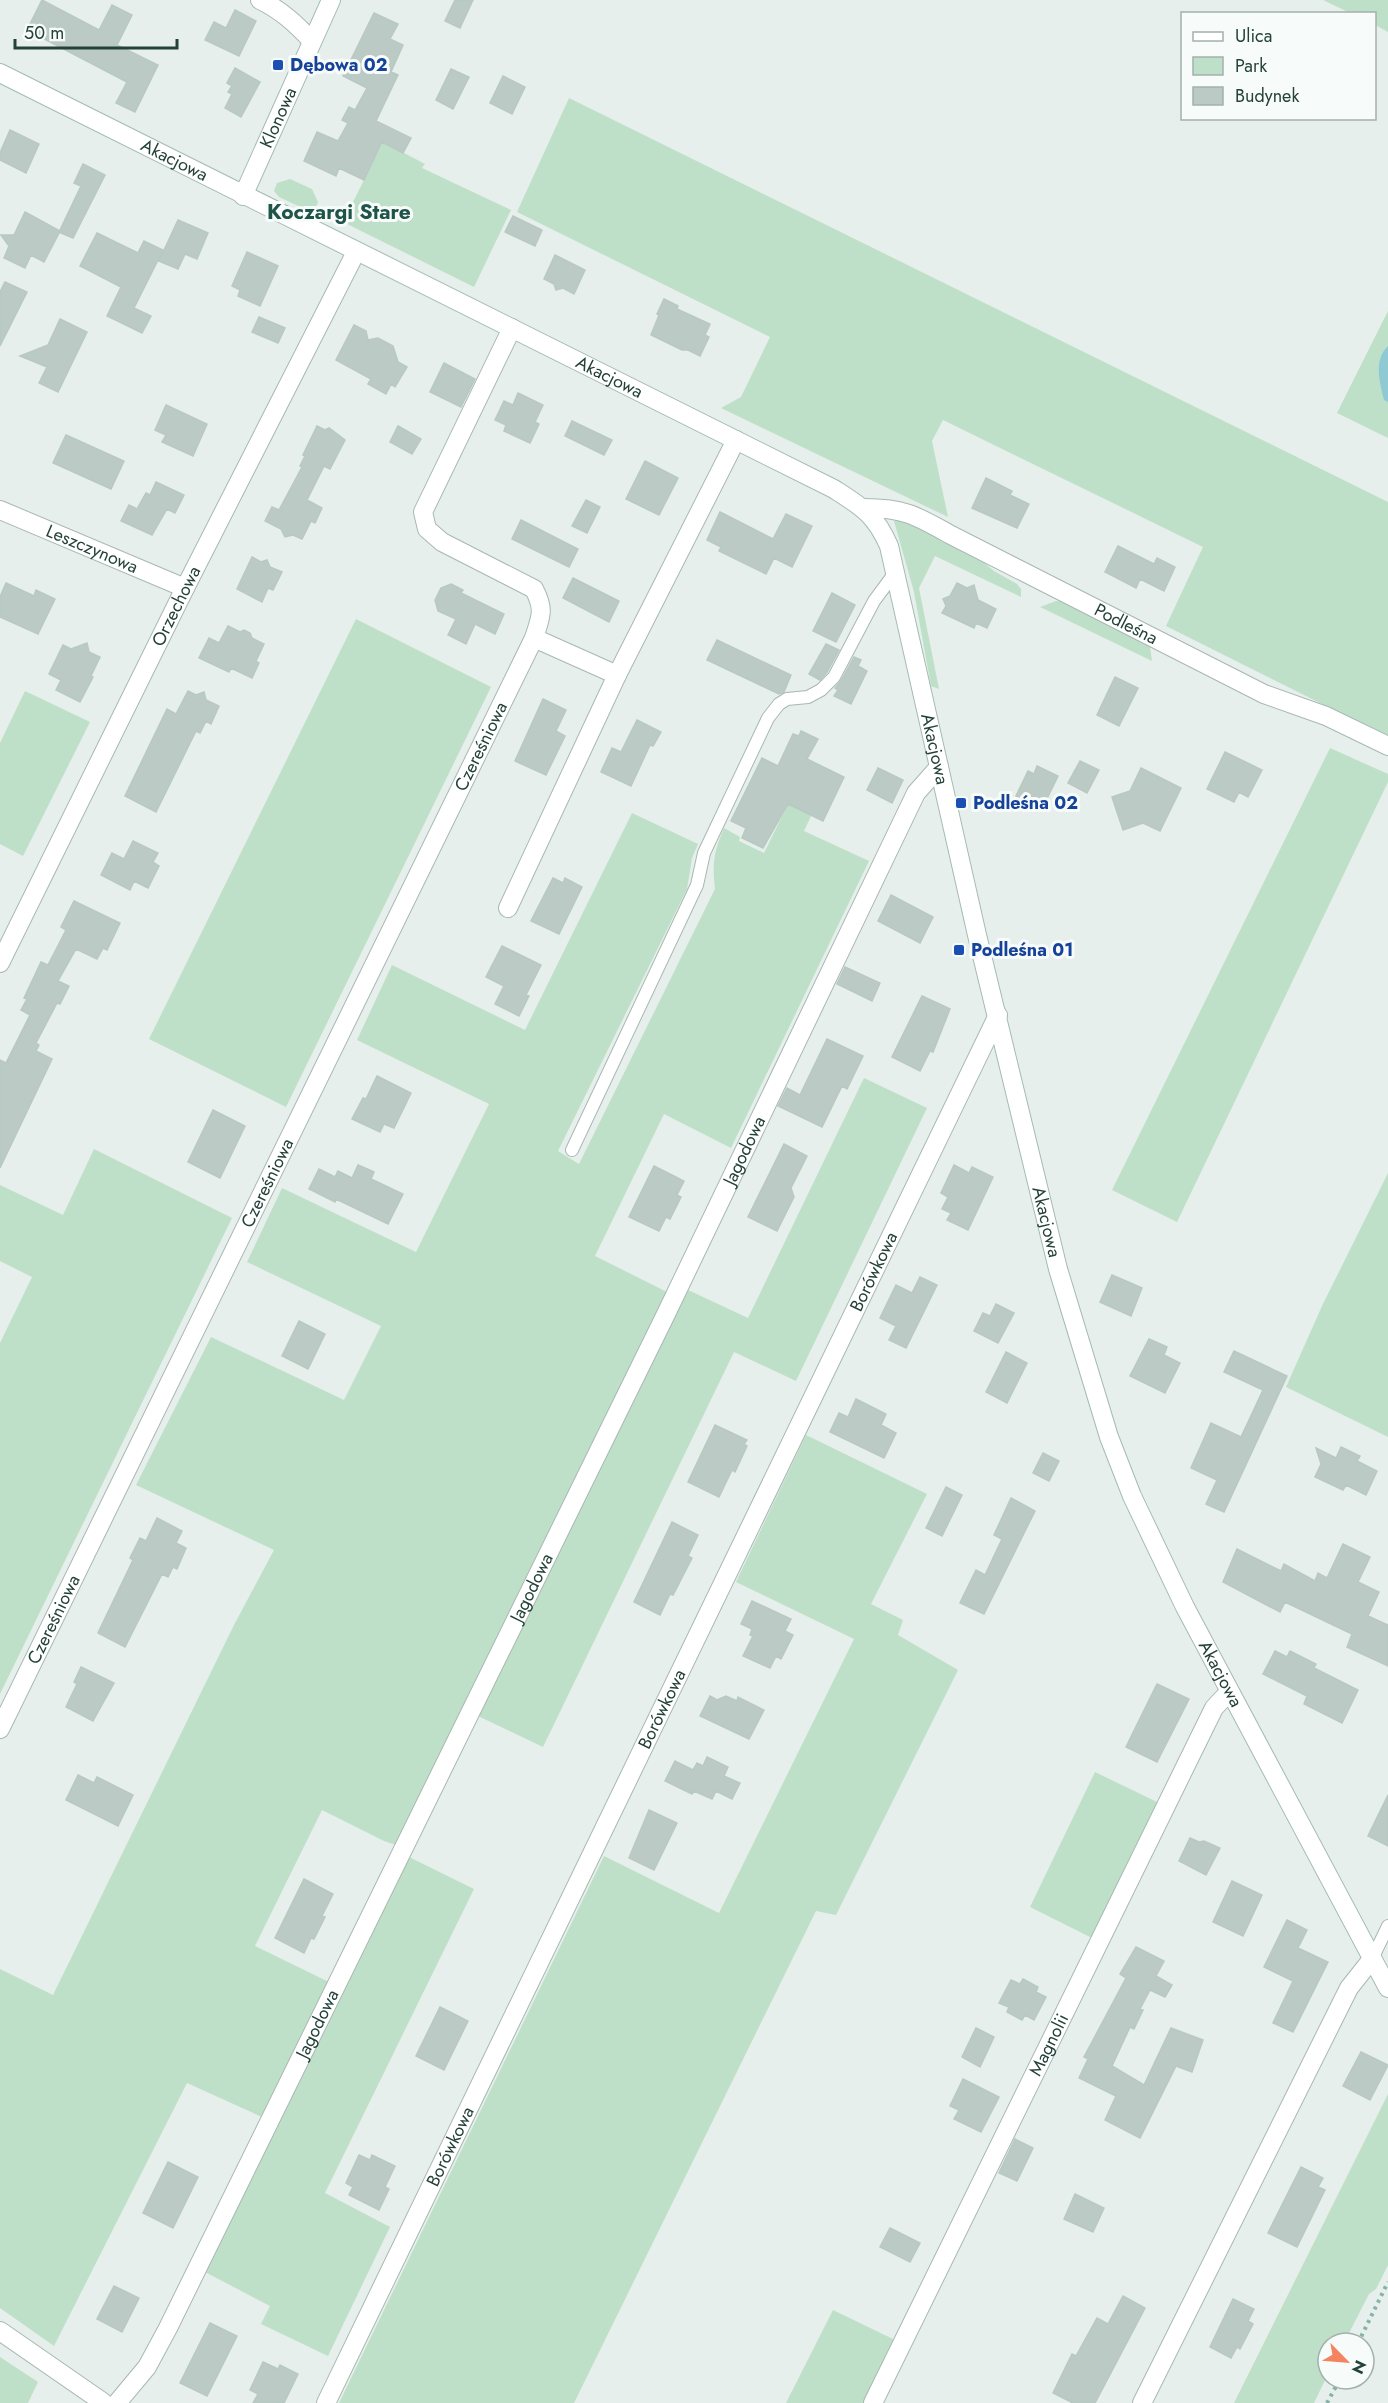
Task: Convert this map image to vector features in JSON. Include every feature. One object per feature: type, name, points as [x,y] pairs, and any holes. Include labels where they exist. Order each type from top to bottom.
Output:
[{"type":"street","points":[[260,0],[282,13],[312,41]]},
{"type":"street","name":"Klonowa","points":[[243,196],[331,0]]},
{"type":"street","name":"Akacjowa","points":[[0,73],[834,489],[865,508],[882,530],[889,546],[1061,1280],[1109,1437],[1132,1496],[1185,1607],[1388,1988]]},
{"type":"street","name":"Orzechowa","points":[[0,963],[185,588],[356,252]]},
{"type":"street","name":"Czereśniowa","points":[[0,1729],[534,638],[542,613],[541,601],[534,589],[442,542],[428,529],[423,512],[512,328]]},
{"type":"street","points":[[508,908],[617,675],[736,440]]},
{"type":"street","name":"Podleśna","points":[[865,508],[891,508],[912,513],[1264,694],[1326,716],[1388,746]]},
{"type":"street","name":"Leszczynowa","points":[[0,510],[185,588]]},
{"type":"street","points":[[534,638],[617,675]]},
{"type":"street","name":"Jagodowa","points":[[117,2403],[147,2367],[168,2328],[666,1314],[916,793],[939,766]]},
{"type":"street","name":"Borówkowa","points":[[326,2403],[998,1015]]},
{"type":"street","name":"Magnolii","points":[[873,2403],[1214,1708],[1230,1692]]},
{"type":"street","points":[[1142,2403],[1349,1988],[1372,1959]]},
{"type":"street","points":[[0,2331],[104,2403]]},
{"type":"lane","points":[[572,1150],[697,885],[704,853],[768,718],[779,704],[787,699],[808,697],[821,690],[834,677],[874,601],[894,574]]},
{"type":"lane","points":[[1372,1959],[1388,1926]]},
{"type":"path","points":[[1364,2331],[1388,2282]]},
{"type":"green space","points":[[1323,0],[1388,0],[1388,32],[1376,26],[1376,12],[1348,12]]},
{"type":"green space","points":[[569,98],[1388,502],[1388,737],[1166,626],[1203,547],[943,420],[932,441],[948,517],[721,408],[741,397],[770,337],[517,212]]},
{"type":"green space","points":[[383,142],[425,164],[422,168],[511,210],[474,287],[343,222]]},
{"type":"green space","points":[[290,179],[312,189],[318,202],[311,212],[279,197],[274,191],[277,183]]},
{"type":"green space","points":[[1388,311],[1388,438],[1337,413]]},
{"type":"green space","points":[[907,520],[976,556],[1021,589],[1021,597],[935,556],[919,588],[939,689],[931,686],[914,592],[894,521]]},
{"type":"green space","points":[[1056,601],[1069,602],[1141,640],[1150,647],[1152,661],[1040,607]]},
{"type":"green space","points":[[356,619],[491,687],[286,1107],[149,1039]]},
{"type":"green space","points":[[25,691],[90,722],[23,856],[0,844],[0,743]]},
{"type":"green space","points":[[1330,748],[1388,774],[1388,782],[1177,1222],[1112,1190]]},
{"type":"green space","points":[[789,802],[812,814],[804,831],[869,861],[731,1148],[664,1114],[595,1256],[669,1293],[399,1846],[384,1841],[322,1810],[255,1946],[329,1982],[264,2118],[187,2083],[54,2346],[0,2308],[0,1969],[53,1995],[234,1625],[274,1550],[136,1485],[211,1337],[344,1400],[381,1326],[247,1262],[282,1188],[416,1252],[489,1104],[357,1040],[392,965],[525,1030],[632,813],[698,844],[692,858],[687,889],[558,1151],[579,1164],[715,889],[715,857],[724,828],[740,837],[739,841],[764,853]]},
{"type":"green space","points":[[864,1078],[927,1108],[796,1381],[734,1352],[543,1747],[476,1715],[686,1289],[748,1318]]},
{"type":"green space","points":[[94,1149],[232,1218],[0,1694],[0,1343],[32,1277],[0,1261],[0,1185],[63,1215]]},
{"type":"green space","points":[[1388,1173],[1388,1437],[1286,1387],[1322,1306]]},
{"type":"green space","points":[[806,1435],[927,1494],[871,1604],[903,1620],[898,1635],[958,1670],[836,1915],[816,1911],[574,2403],[339,2403],[604,1856],[719,1913],[854,1639],[736,1582]]},
{"type":"green space","points":[[1095,1772],[1159,1803],[1092,1938],[1030,1907]]},
{"type":"green space","points":[[409,1857],[474,1889],[325,2193],[390,2227],[328,2356],[261,2324],[270,2306],[205,2272]]},
{"type":"green space","points":[[1388,2094],[1388,2265],[1376,2289],[1369,2294],[1350,2331],[1316,2331],[1316,2391],[1320,2391],[1314,2403],[1234,2403]]},
{"type":"green space","points":[[833,2310],[895,2340],[864,2403],[786,2403]]},
{"type":"green space","points":[[0,2357],[38,2382],[28,2403],[0,2403]]},
{"type":"water","points":[[1388,346],[1388,402],[1384,400],[1379,365],[1380,358]]},
{"type":"building","points":[[42,0],[99,30],[112,5],[132,15],[117,45],[158,65],[135,112],[116,103],[127,82],[27,30]]},
{"type":"building","points":[[455,0],[473,0],[460,28],[445,21]]},
{"type":"building","points":[[235,10],[256,21],[239,56],[205,40],[214,22],[226,28]]},
{"type":"building","points":[[374,13],[398,24],[390,39],[403,45],[391,72],[398,75],[376,121],[411,138],[403,153],[382,142],[364,180],[339,168],[336,176],[304,161],[317,132],[338,141],[348,123],[342,120],[349,107],[355,110],[367,88],[343,76]]},
{"type":"building","points":[[235,68],[260,82],[241,117],[225,108],[232,94],[228,92],[232,86],[227,83]]},
{"type":"building","points":[[451,69],[469,77],[453,109],[436,100]]},
{"type":"building","points":[[503,76],[525,87],[512,114],[490,103]]},
{"type":"building","points":[[10,130],[39,144],[26,173],[0,160],[0,153]]},
{"type":"building","points":[[83,164],[105,175],[73,238],[59,232],[81,186],[74,183]]},
{"type":"building","points":[[25,212],[60,231],[44,262],[31,255],[25,268],[4,258],[9,246],[1,235],[14,235]]},
{"type":"building","points":[[513,216],[542,230],[535,246],[505,232]]},
{"type":"building","points":[[178,220],[208,233],[197,259],[185,254],[178,269],[159,261]]},
{"type":"building","points":[[97,233],[138,253],[144,241],[163,250],[134,308],[151,316],[142,333],[107,316],[121,287],[80,266]]},
{"type":"building","points":[[247,252],[278,266],[260,306],[238,296],[240,290],[232,286]]},
{"type":"building","points":[[555,255],[585,270],[574,294],[563,288],[556,290],[554,284],[544,279]]},
{"type":"building","points":[[5,282],[27,292],[0,346],[0,292]]},
{"type":"building","points":[[664,299],[678,306],[677,309],[710,324],[705,335],[709,337],[700,356],[651,335]]},
{"type":"building","points":[[259,317],[285,328],[278,343],[252,332]]},
{"type":"building","points":[[60,319],[87,332],[58,392],[39,383],[47,367],[20,356],[48,345]]},
{"type":"building","points":[[354,325],[366,331],[368,340],[378,338],[393,346],[398,362],[407,367],[395,387],[391,384],[386,394],[368,384],[371,379],[336,360]]},
{"type":"building","points":[[444,363],[475,379],[461,407],[430,392]]},
{"type":"building","points":[[518,393],[543,405],[535,422],[539,424],[530,443],[504,431],[506,425],[495,420],[504,401],[513,405]]},
{"type":"building","points":[[166,405],[207,424],[193,456],[162,442],[166,435],[155,430]]},
{"type":"building","points":[[572,421],[612,440],[604,455],[565,436]]},
{"type":"building","points":[[317,426],[325,430],[329,428],[345,440],[330,469],[324,466],[307,500],[322,508],[315,523],[311,521],[302,539],[293,535],[285,537],[281,529],[265,521],[272,507],[279,510],[302,467],[300,466],[305,456],[303,455]]},
{"type":"building","points":[[398,426],[421,439],[412,454],[390,442]]},
{"type":"building","points":[[66,435],[124,461],[111,489],[53,463]]},
{"type":"building","points":[[645,461],[678,478],[659,515],[626,499]]},
{"type":"building","points":[[986,478],[1012,491],[1010,495],[1029,504],[1017,528],[972,508]]},
{"type":"building","points":[[156,482],[184,495],[175,513],[167,509],[152,535],[121,521],[129,505],[137,509],[146,493],[150,495]]},
{"type":"building","points":[[586,500],[600,507],[587,533],[572,526]]},
{"type":"building","points":[[720,512],[773,539],[786,514],[812,526],[792,567],[774,558],[766,574],[719,551],[721,547],[707,540]]},
{"type":"building","points":[[521,520],[578,549],[569,567],[512,539]]},
{"type":"building","points":[[1118,546],[1154,564],[1157,558],[1175,567],[1164,591],[1140,579],[1136,588],[1105,572]]},
{"type":"building","points":[[252,557],[261,562],[267,560],[270,567],[282,572],[273,590],[268,588],[262,602],[237,589]]},
{"type":"building","points":[[573,578],[619,601],[609,622],[563,598]]},
{"type":"building","points":[[6,583],[34,596],[36,590],[55,599],[38,634],[0,617],[0,597]]},
{"type":"building","points":[[957,583],[967,588],[974,585],[978,600],[996,609],[987,628],[976,623],[974,628],[942,613],[946,606],[943,599],[950,596]]},
{"type":"building","points":[[451,584],[463,590],[461,593],[504,614],[495,634],[475,624],[466,644],[448,635],[456,619],[438,611],[435,600],[441,588]]},
{"type":"building","points":[[832,593],[855,605],[836,642],[813,631]]},
{"type":"building","points":[[228,626],[240,632],[244,630],[250,633],[252,638],[264,644],[256,661],[259,663],[252,678],[231,668],[229,672],[199,658],[209,638],[219,643]]},
{"type":"building","points":[[717,640],[791,675],[784,692],[779,694],[707,660]]},
{"type":"building","points":[[87,643],[89,652],[100,657],[80,702],[56,690],[61,680],[49,674],[63,645],[71,649]]},
{"type":"building","points":[[826,644],[839,650],[820,680],[809,674]]},
{"type":"building","points":[[854,657],[861,660],[858,666],[867,671],[851,704],[834,696],[838,690],[835,688]]},
{"type":"building","points":[[1115,677],[1138,688],[1119,726],[1097,715]]},
{"type":"building","points":[[188,691],[196,695],[204,692],[206,700],[219,706],[211,724],[206,721],[200,733],[196,731],[156,812],[125,796],[167,709],[176,714]]},
{"type":"building","points":[[543,699],[566,710],[556,731],[565,736],[546,775],[515,761]]},
{"type":"building","points":[[637,720],[661,732],[653,746],[650,745],[631,786],[601,772],[612,748],[621,752]]},
{"type":"building","points":[[801,731],[818,739],[807,759],[844,777],[823,821],[788,804],[763,848],[742,838],[746,828],[731,821],[762,758],[778,766],[793,734],[799,736]]},
{"type":"building","points":[[1225,752],[1262,770],[1248,797],[1239,792],[1234,802],[1207,789]]},
{"type":"building","points":[[1080,761],[1099,770],[1087,793],[1068,783]]},
{"type":"building","points":[[1037,766],[1058,776],[1042,809],[1016,796],[1028,771],[1034,774]]},
{"type":"building","points":[[878,768],[903,780],[892,803],[867,790]]},
{"type":"building","points":[[1141,768],[1181,788],[1160,831],[1143,823],[1123,830],[1112,797],[1130,791]]},
{"type":"building","points":[[133,841],[158,853],[153,862],[159,866],[148,888],[134,881],[130,890],[101,875],[112,853],[124,859]]},
{"type":"building","points":[[553,878],[563,883],[565,878],[582,887],[559,934],[531,921]]},
{"type":"building","points":[[891,895],[933,917],[920,943],[878,921]]},
{"type":"building","points":[[74,901],[120,923],[107,950],[103,948],[97,959],[76,949],[58,981],[69,986],[60,1004],[57,1003],[36,1043],[39,1045],[36,1051],[52,1059],[0,1168],[0,1060],[6,1063],[30,1015],[21,1010],[27,999],[24,998],[41,962],[48,965],[66,930],[61,927]]},
{"type":"building","points":[[502,946],[541,965],[526,995],[529,996],[519,1016],[495,1004],[504,986],[486,977]]},
{"type":"building","points":[[845,967],[880,983],[872,1001],[837,984]]},
{"type":"building","points":[[922,996],[950,1009],[933,1052],[930,1051],[920,1071],[892,1057]]},
{"type":"building","points":[[827,1039],[863,1056],[847,1089],[842,1086],[822,1127],[778,1106],[787,1088],[800,1095]]},
{"type":"building","points":[[377,1076],[411,1093],[394,1128],[384,1124],[380,1132],[352,1119],[363,1098],[366,1099]]},
{"type":"building","points":[[213,1110],[245,1126],[220,1178],[188,1162]]},
{"type":"building","points":[[784,1144],[807,1156],[791,1188],[794,1197],[777,1231],[748,1217]]},
{"type":"building","points":[[358,1165],[374,1172],[371,1179],[403,1194],[388,1224],[309,1189],[319,1169],[335,1177],[338,1171],[352,1178]]},
{"type":"building","points":[[954,1165],[969,1173],[972,1167],[993,1177],[968,1230],[947,1220],[951,1213],[942,1209],[948,1197],[941,1193]]},
{"type":"building","points":[[654,1166],[684,1181],[677,1195],[681,1197],[670,1219],[666,1217],[659,1231],[629,1217]]},
{"type":"building","points":[[1112,1275],[1142,1288],[1131,1316],[1100,1302]]},
{"type":"building","points":[[920,1277],[937,1285],[906,1348],[889,1340],[896,1326],[880,1318],[896,1285],[912,1293]]},
{"type":"building","points":[[996,1304],[1014,1313],[998,1343],[974,1331],[983,1313],[990,1316]]},
{"type":"building","points":[[299,1321],[325,1334],[308,1369],[282,1356]]},
{"type":"building","points":[[1149,1339],[1167,1347],[1164,1355],[1180,1363],[1165,1393],[1130,1376]]},
{"type":"building","points":[[1234,1351],[1287,1376],[1224,1512],[1206,1504],[1217,1480],[1191,1468],[1211,1423],[1241,1437],[1263,1390],[1224,1372]]},
{"type":"building","points":[[1006,1352],[1027,1363],[1007,1403],[986,1392]]},
{"type":"building","points":[[856,1399],[886,1414],[881,1425],[896,1433],[884,1458],[830,1432],[839,1413],[848,1417]]},
{"type":"building","points":[[715,1425],[747,1440],[744,1444],[747,1446],[735,1472],[732,1470],[719,1497],[688,1482]]},
{"type":"building","points":[[1341,1447],[1360,1456],[1357,1461],[1377,1471],[1366,1495],[1346,1485],[1343,1490],[1315,1477],[1321,1464],[1316,1448],[1336,1458]]},
{"type":"building","points":[[1043,1453],[1059,1461],[1049,1481],[1033,1473]]},
{"type":"building","points":[[946,1487],[962,1495],[942,1536],[926,1528]]},
{"type":"building","points":[[1011,1498],[1035,1511],[984,1614],[960,1603],[976,1570],[985,1575],[1002,1539],[994,1535]]},
{"type":"building","points":[[157,1518],[182,1531],[176,1543],[186,1548],[177,1569],[173,1567],[168,1577],[162,1574],[125,1647],[98,1633],[133,1560],[130,1558],[140,1538],[146,1541]]},
{"type":"building","points":[[672,1522],[698,1535],[688,1556],[692,1558],[660,1615],[634,1602]]},
{"type":"building","points":[[1343,1544],[1370,1557],[1358,1582],[1379,1592],[1368,1616],[1388,1625],[1388,1666],[1347,1647],[1352,1634],[1285,1602],[1280,1612],[1223,1582],[1237,1549],[1281,1571],[1284,1564],[1315,1581],[1318,1573],[1327,1578]]},
{"type":"building","points":[[752,1601],[791,1619],[785,1631],[793,1635],[781,1659],[776,1656],[770,1668],[743,1656],[753,1636],[750,1635],[752,1629],[741,1624]]},
{"type":"building","points":[[1275,1651],[1287,1657],[1290,1651],[1316,1664],[1314,1668],[1358,1690],[1342,1723],[1304,1704],[1307,1696],[1263,1674]]},
{"type":"building","points":[[81,1667],[114,1683],[93,1721],[66,1707],[77,1684],[74,1682]]},
{"type":"building","points":[[1157,1684],[1189,1699],[1157,1762],[1126,1747]]},
{"type":"building","points":[[710,1696],[717,1700],[726,1696],[737,1701],[738,1697],[764,1710],[749,1739],[700,1716]]},
{"type":"building","points":[[707,1757],[728,1767],[724,1776],[740,1783],[732,1799],[716,1791],[712,1799],[694,1791],[692,1794],[665,1781],[675,1761],[693,1770],[697,1763],[703,1766]]},
{"type":"building","points":[[78,1775],[94,1783],[97,1777],[133,1795],[118,1826],[66,1800]]},
{"type":"building","points":[[1388,1795],[1388,1846],[1368,1836]]},
{"type":"building","points":[[649,1810],[677,1823],[654,1870],[629,1858]]},
{"type":"building","points":[[1190,1838],[1220,1848],[1206,1875],[1179,1861]]},
{"type":"building","points":[[304,1879],[333,1894],[322,1916],[325,1917],[304,1953],[275,1938]]},
{"type":"building","points":[[1232,1881],[1262,1895],[1243,1936],[1213,1922]]},
{"type":"building","points":[[1287,1920],[1307,1930],[1298,1948],[1328,1962],[1293,2032],[1273,2023],[1293,1981],[1264,1967]]},
{"type":"building","points":[[1136,1947],[1164,1961],[1156,1976],[1172,1985],[1165,1997],[1150,1990],[1140,2009],[1143,2010],[1134,2029],[1130,2027],[1112,2066],[1144,2085],[1171,2028],[1203,2040],[1192,2072],[1176,2066],[1140,2138],[1105,2120],[1116,2096],[1079,2078],[1088,2059],[1084,2057],[1126,1978],[1120,1974]]},
{"type":"building","points":[[1023,1979],[1038,1987],[1036,1992],[1046,1997],[1034,2020],[1025,2015],[1022,2020],[1007,2012],[1009,2007],[999,2003],[1011,1980],[1020,1984]]},
{"type":"building","points":[[440,2007],[468,2021],[444,2070],[416,2056]]},
{"type":"building","points":[[976,2028],[994,2037],[980,2067],[962,2057]]},
{"type":"building","points":[[1361,2052],[1388,2065],[1370,2100],[1343,2086]]},
{"type":"building","points":[[963,2079],[999,2097],[981,2132],[954,2119],[959,2110],[950,2106]]},
{"type":"building","points":[[1015,2139],[1033,2148],[1017,2181],[999,2173]]},
{"type":"building","points":[[359,2155],[370,2160],[372,2155],[395,2166],[385,2187],[389,2189],[379,2210],[349,2195],[353,2187],[346,2183]]},
{"type":"building","points":[[168,2162],[198,2177],[173,2228],[143,2213]]},
{"type":"building","points":[[1301,2167],[1323,2178],[1318,2187],[1325,2190],[1297,2247],[1268,2233]]},
{"type":"building","points":[[1075,2194],[1104,2208],[1093,2232],[1064,2219]]},
{"type":"building","points":[[890,2228],[920,2243],[910,2262],[880,2247]]},
{"type":"building","points":[[114,2286],[139,2298],[122,2332],[97,2319]]},
{"type":"building","points":[[1123,2296],[1145,2308],[1095,2403],[1073,2403],[1053,2393],[1072,2354],[1076,2356],[1097,2318],[1108,2324]]},
{"type":"building","points":[[1233,2299],[1254,2309],[1248,2321],[1253,2324],[1240,2349],[1237,2347],[1231,2358],[1210,2347]]},
{"type":"building","points":[[210,2323],[237,2336],[207,2396],[180,2383]]},
{"type":"building","points":[[263,2362],[278,2369],[280,2365],[298,2374],[284,2403],[253,2403],[258,2394],[250,2390]]},
{"type":"place","name":"Dębowa 02","points":[[278,65]]},
{"type":"place","name":"Podleśna 02","points":[[961,803]]},
{"type":"place","name":"Podleśna 01","points":[[959,950]]},
{"type":"district","name":"Koczargi Stare","points":[[339,212]]}]
